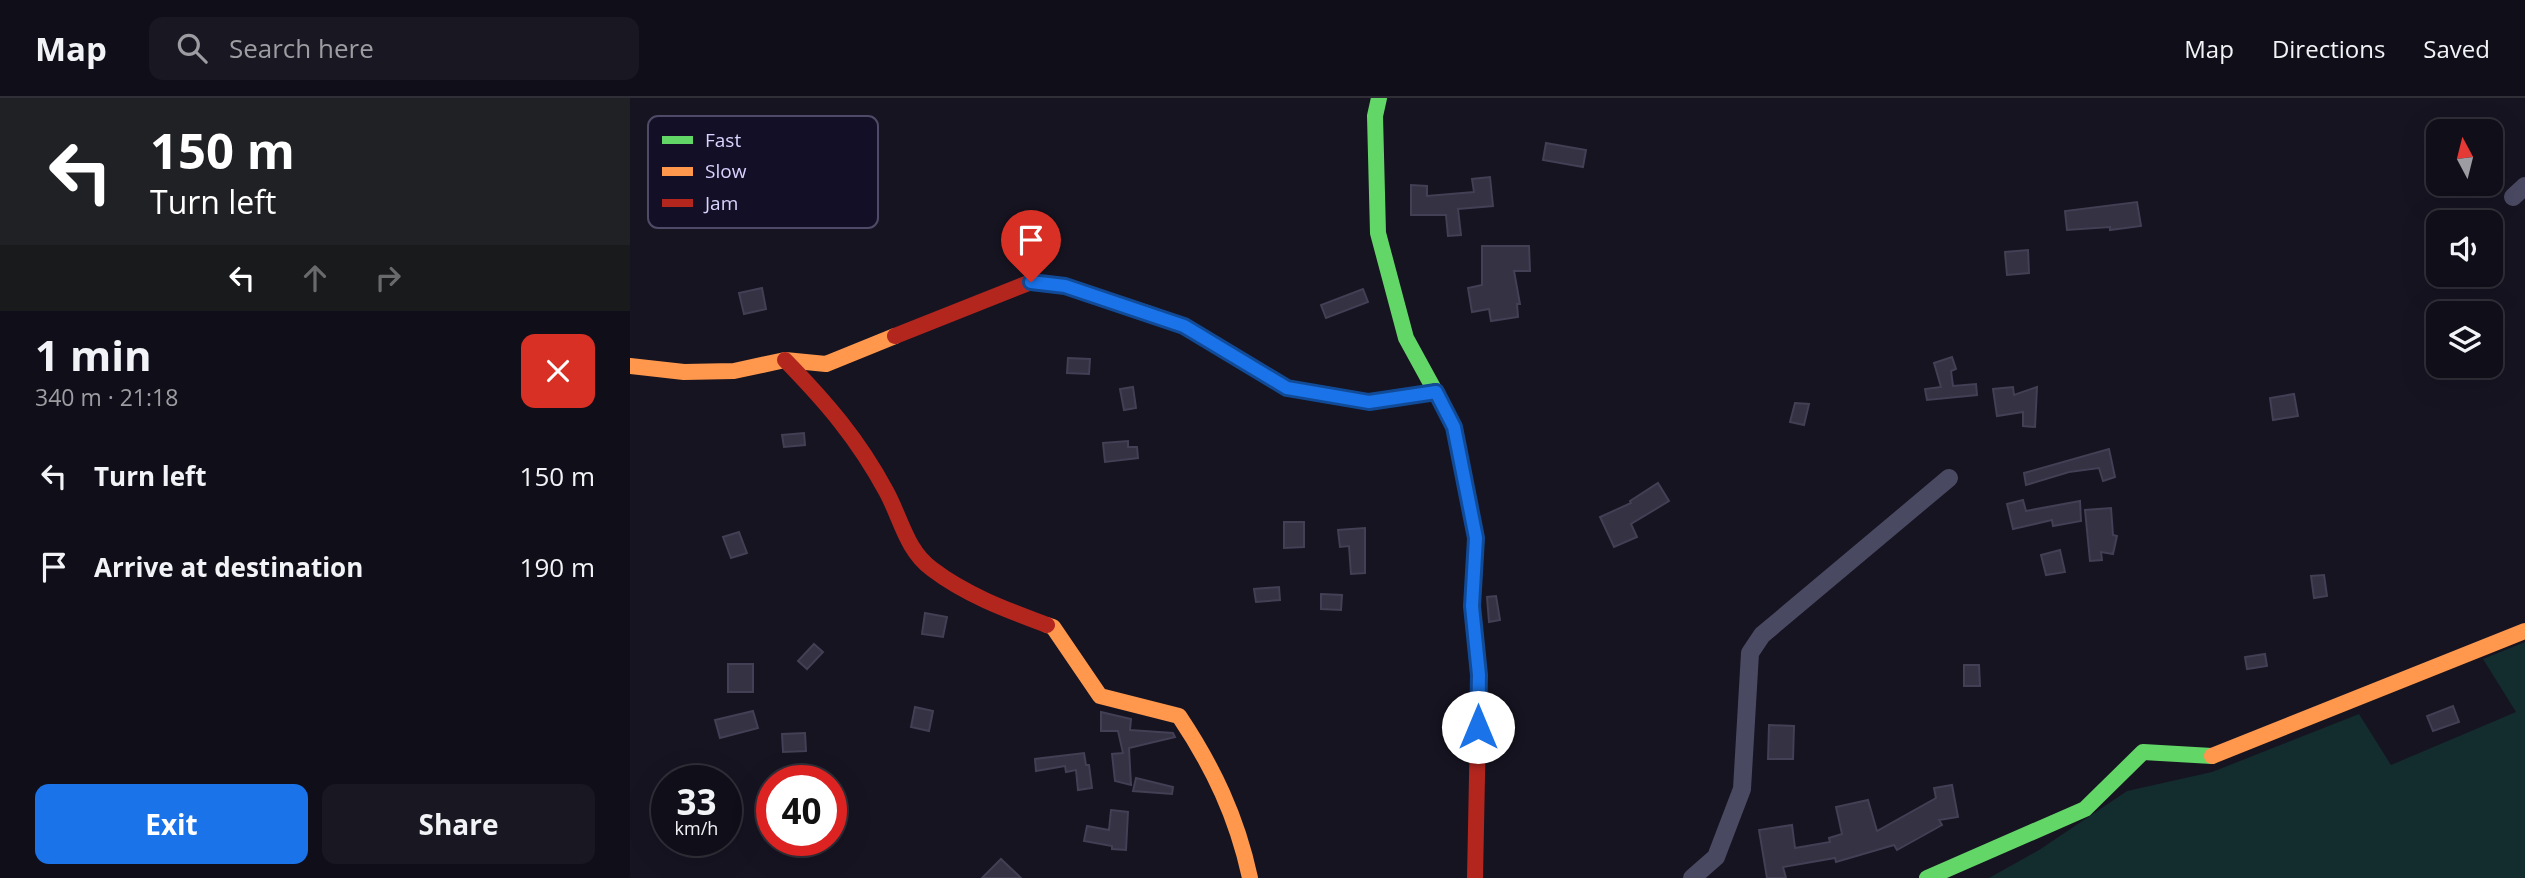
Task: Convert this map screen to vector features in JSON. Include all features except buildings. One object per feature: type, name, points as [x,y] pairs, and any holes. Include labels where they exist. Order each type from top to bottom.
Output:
[{"type":"street","points":[[1379,98],[1375,116],[1378,233],[1406,338],[1454,427],[1476,538],[1472,606],[1479,675],[1475,878]]},
{"type":"street","points":[[630,366],[684,372],[734,372],[785,360],[826,364],[1031,282],[1065,286],[1184,326],[1287,388],[1369,402],[1436,392]]},
{"type":"street","points":[[785,360],[838,415],[887,492],[908,542],[930,568],[989,603],[1053,627],[1100,696],[1179,716],[1215,769],[1242,838],[1250,878]]},
{"type":"street","points":[[1692,878],[1716,857],[1742,789],[1750,653],[1762,635],[1949,478]]},
{"type":"street","points":[[1927,878],[2085,809],[2143,752],[2210,757],[2525,631]]},
{"type":"green space","points":[[2525,642],[2525,878],[1989,878],[2039,850],[2127,791],[2212,772],[2359,714],[2391,765],[2516,712],[2483,659]]},
{"type":"traffic: fast","points":[[1379,98],[1375,116],[1378,233],[1406,338],[1435,391]]},
{"type":"traffic: fast","points":[[1144,312],[1184,326],[1287,388],[1369,402],[1436,392]]},
{"type":"traffic: fast","points":[[1927,878],[2085,809],[2143,752],[2212,756]]},
{"type":"traffic: slow","points":[[630,366],[684,372],[734,371],[785,360],[826,364],[895,336]]},
{"type":"traffic: slow","points":[[1047,625],[1053,627],[1100,696],[1179,716],[1203,754],[1231,813],[1250,878]]},
{"type":"traffic: slow","points":[[2212,756],[2525,631]]},
{"type":"traffic: jam","points":[[895,336],[1031,282],[1065,286],[1144,312]]},
{"type":"traffic: jam","points":[[785,360],[828,406],[864,454],[886,491],[910,543],[923,561],[973,594],[1047,625]]},
{"type":"traffic: jam","points":[[1435,391],[1454,427],[1476,538],[1472,606],[1479,675],[1475,878]]},
{"type":"route","points":[[1031,282],[1065,286],[1184,326],[1287,388],[1369,402],[1436,392],[1454,427],[1476,538],[1472,606],[1479,675],[1478,727]]}]
